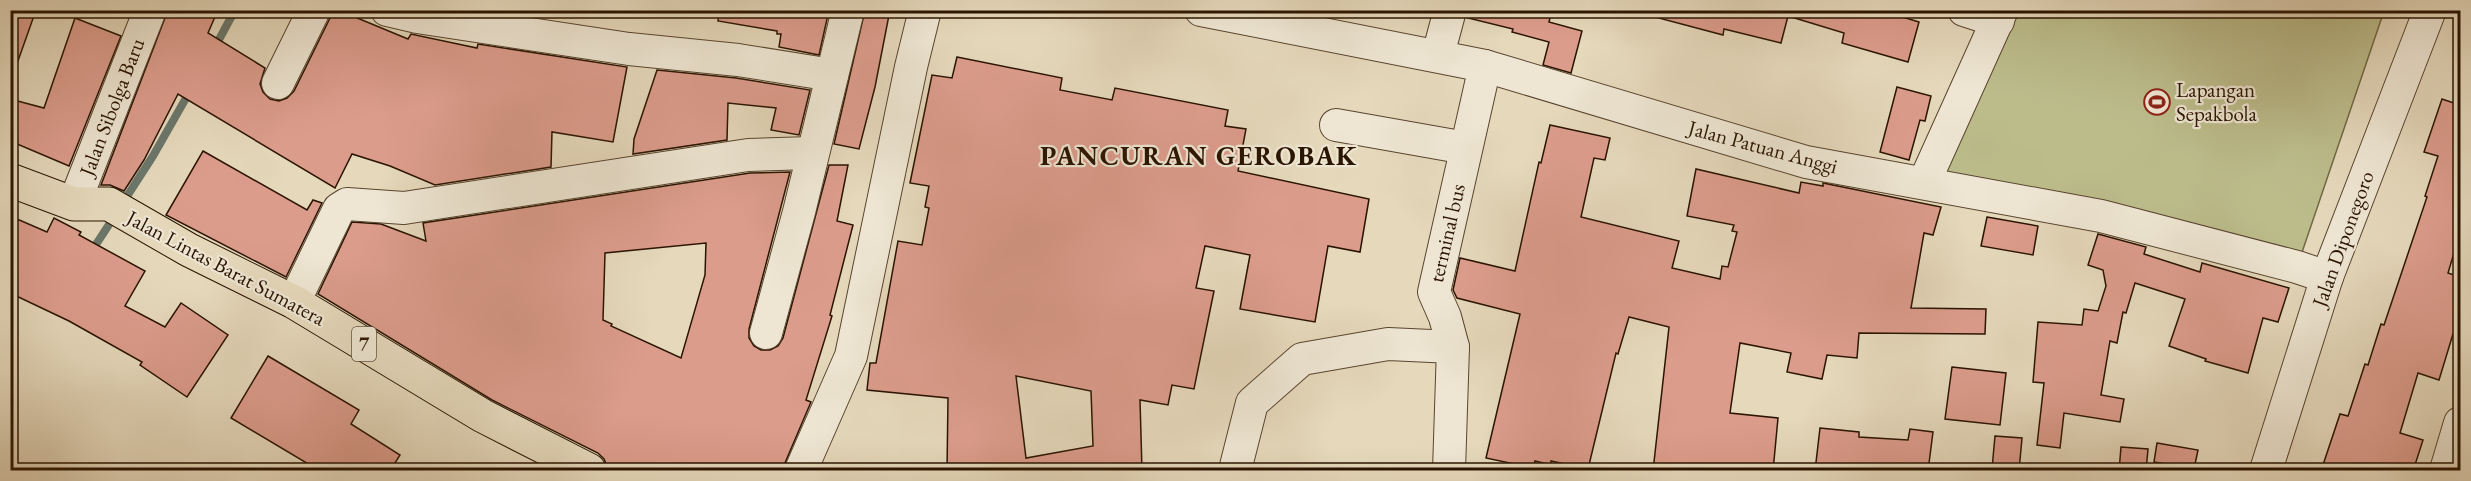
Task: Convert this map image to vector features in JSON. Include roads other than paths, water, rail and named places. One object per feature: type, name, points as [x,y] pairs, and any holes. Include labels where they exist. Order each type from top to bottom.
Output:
[{"type":"highway","name":"Jalan Lintas Barat Sumatera","points":[[10,180],[74,204],[122,212],[189,250],[294,302],[483,416],[589,471]]},
{"type":"street","name":"Jalan Sibolga Baru","points":[[74,204],[150,10]]},
{"type":"street","points":[[278,83],[314,10]]},
{"type":"street","points":[[387,10],[417,17],[629,49],[738,60],[832,75]]},
{"type":"street","points":[[766,333],[799,212],[811,153],[848,10]]},
{"type":"street","points":[[801,471],[851,356],[925,10]]},
{"type":"street","points":[[1438,55],[1450,10]]},
{"type":"street","points":[[1924,183],[2000,16],[1964,10]]},
{"type":"street","name":"Jalan Diponegoro","points":[[2266,471],[2327,277],[2430,10]]},
{"type":"street","name":"Jalan Patuan Anggi","points":[[1215,12],[1485,66],[1806,162],[2101,216],[2297,267],[2327,277]]},
{"type":"street","name":"terminal bus","points":[[1449,471],[1453,347],[1445,317],[1434,292],[1485,66]]},
{"type":"street","points":[[1336,125],[1466,148]]},
{"type":"street","points":[[294,302],[339,209],[347,204],[404,208],[748,155],[811,153]]},
{"type":"street","points":[[1234,471],[1252,403],[1302,359],[1388,344],[1453,347]]},
{"type":"street","points":[[2446,471],[2460,423]]},
{"type":"waterway","points":[[215,47],[235,10]]},
{"type":"waterway","points":[[122,204],[153,156],[190,91]]},
{"type":"waterway","points":[[91,252],[114,217]]},
{"type":"place","name":"Lapangan Sepakbola","points":[[2157,102]]},
{"type":"district","name":"PANCURAN GEROBAK","points":[[1199,156]]}]
